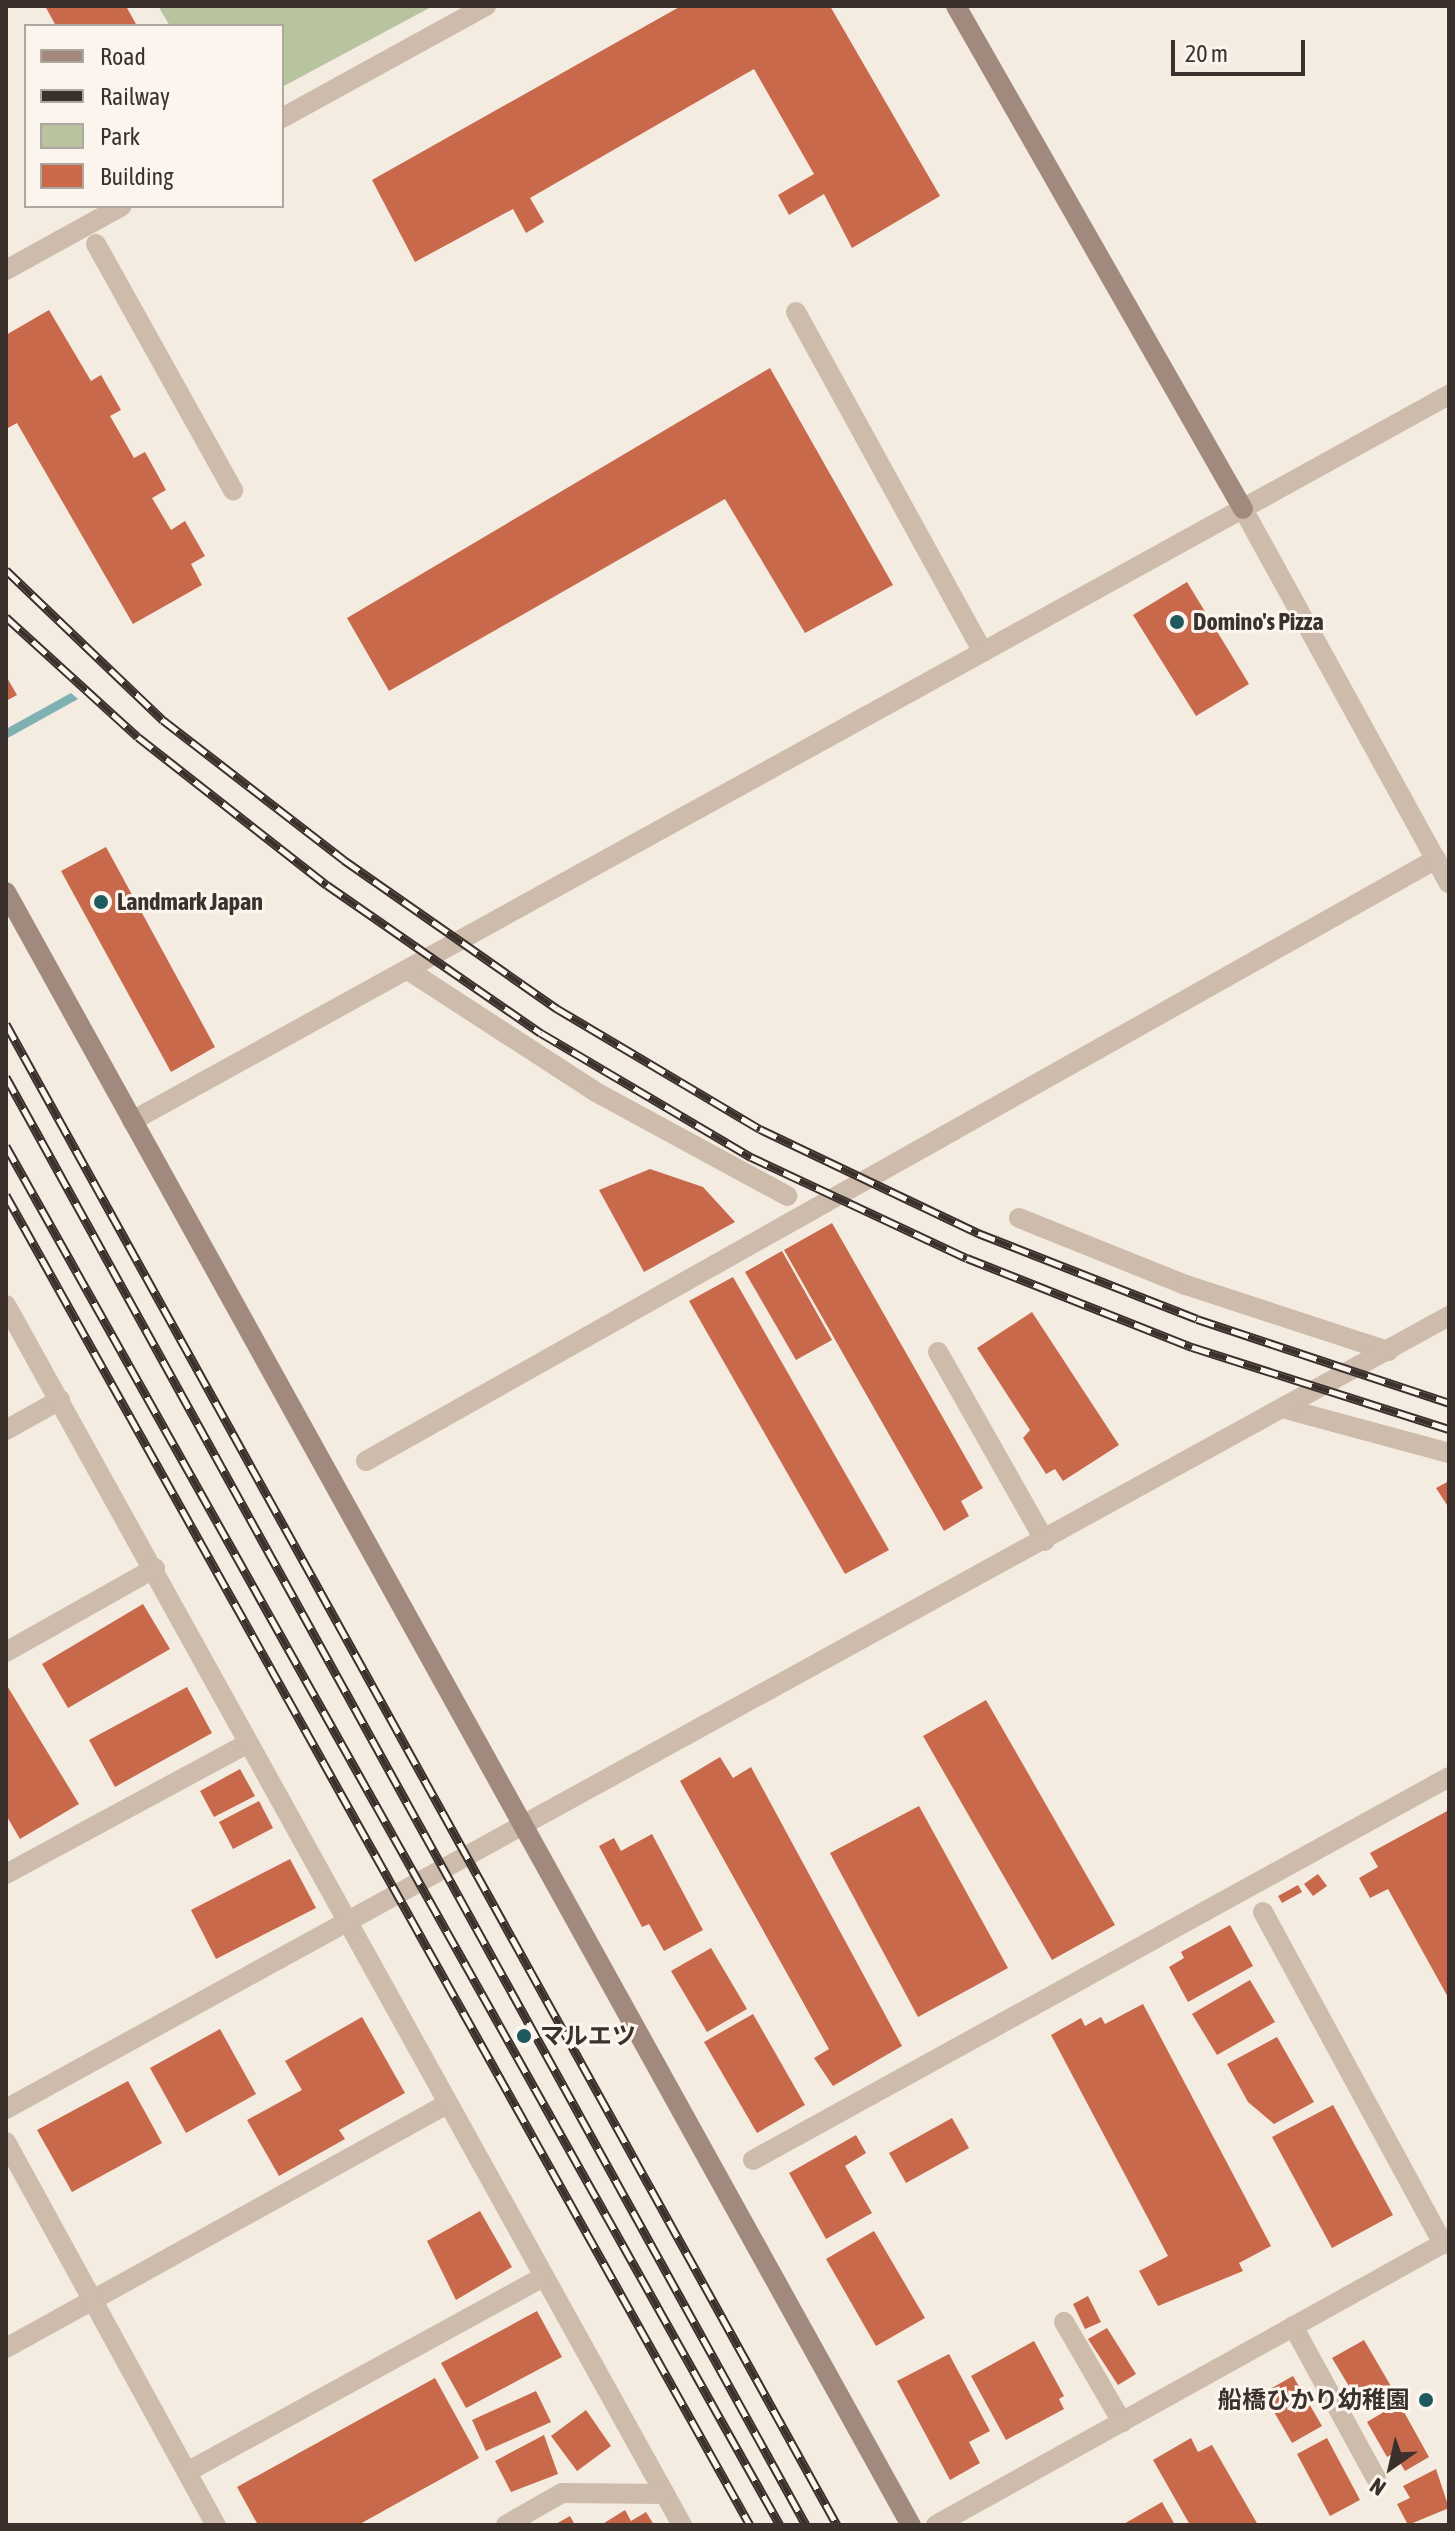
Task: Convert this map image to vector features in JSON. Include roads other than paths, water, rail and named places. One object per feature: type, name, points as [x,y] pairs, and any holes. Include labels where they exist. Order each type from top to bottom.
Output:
[{"type":"street","points":[[284,117],[486,6]]},
{"type":"street","points":[[956,6],[1243,509],[1449,883]]},
{"type":"street","points":[[6,270],[118,208]]},
{"type":"street","points":[[96,244],[233,490]]},
{"type":"street","points":[[796,312],[983,652]]},
{"type":"street","points":[[132,1121],[1449,395]]},
{"type":"street","points":[[366,1461],[1436,859]]},
{"type":"street","points":[[6,892],[911,2525]]},
{"type":"street","points":[[408,970],[594,1091],[787,1196]]},
{"type":"street","points":[[1019,1218],[1186,1285],[1388,1351]]},
{"type":"street","points":[[6,1305],[155,1568],[346,1922],[682,2525]]},
{"type":"street","points":[[6,2109],[1286,1409],[1449,1316]]},
{"type":"street","points":[[938,1352],[1045,1541]]},
{"type":"street","points":[[6,1430],[60,1400]]},
{"type":"street","points":[[1286,1409],[1449,1453]]},
{"type":"street","points":[[6,1652],[155,1568]]},
{"type":"street","points":[[9,1872],[248,1743]]},
{"type":"street","points":[[753,2160],[1449,1777]]},
{"type":"street","points":[[936,2525],[1446,2242],[1263,1912]]},
{"type":"street","points":[[6,2348],[447,2104]]},
{"type":"street","points":[[6,2142],[216,2525]]},
{"type":"street","points":[[187,2472],[543,2277]]},
{"type":"street","points":[[1064,2322],[1122,2422]]},
{"type":"street","points":[[1293,2326],[1376,2478]]},
{"type":"street","points":[[506,2525],[562,2493],[665,2494]]},
{"type":"water","points":[[71,693],[78,699],[6,739],[6,729]]},
{"type":"railway","points":[[6,570],[163,720],[344,860],[556,1008],[760,1129],[978,1233],[1197,1319],[1449,1403]]},
{"type":"railway","points":[[6,617],[138,737],[327,885],[541,1033],[751,1157],[967,1258],[1192,1347],[1449,1429]]},
{"type":"railway","points":[[6,1024],[837,2525]]},
{"type":"railway","points":[[6,1077],[806,2525]]},
{"type":"railway","points":[[6,1146],[780,2525]]},
{"type":"railway","points":[[6,1195],[750,2525]]},
{"type":"place","name":"Domino's Pizza","points":[[1177,622]]},
{"type":"place","name":"Landmark Japan","points":[[101,902]]},
{"type":"place","name":"マルエツ","points":[[524,2036]]},
{"type":"place","name":"船橋ひかり幼稚園","points":[[1426,2400]]}]
